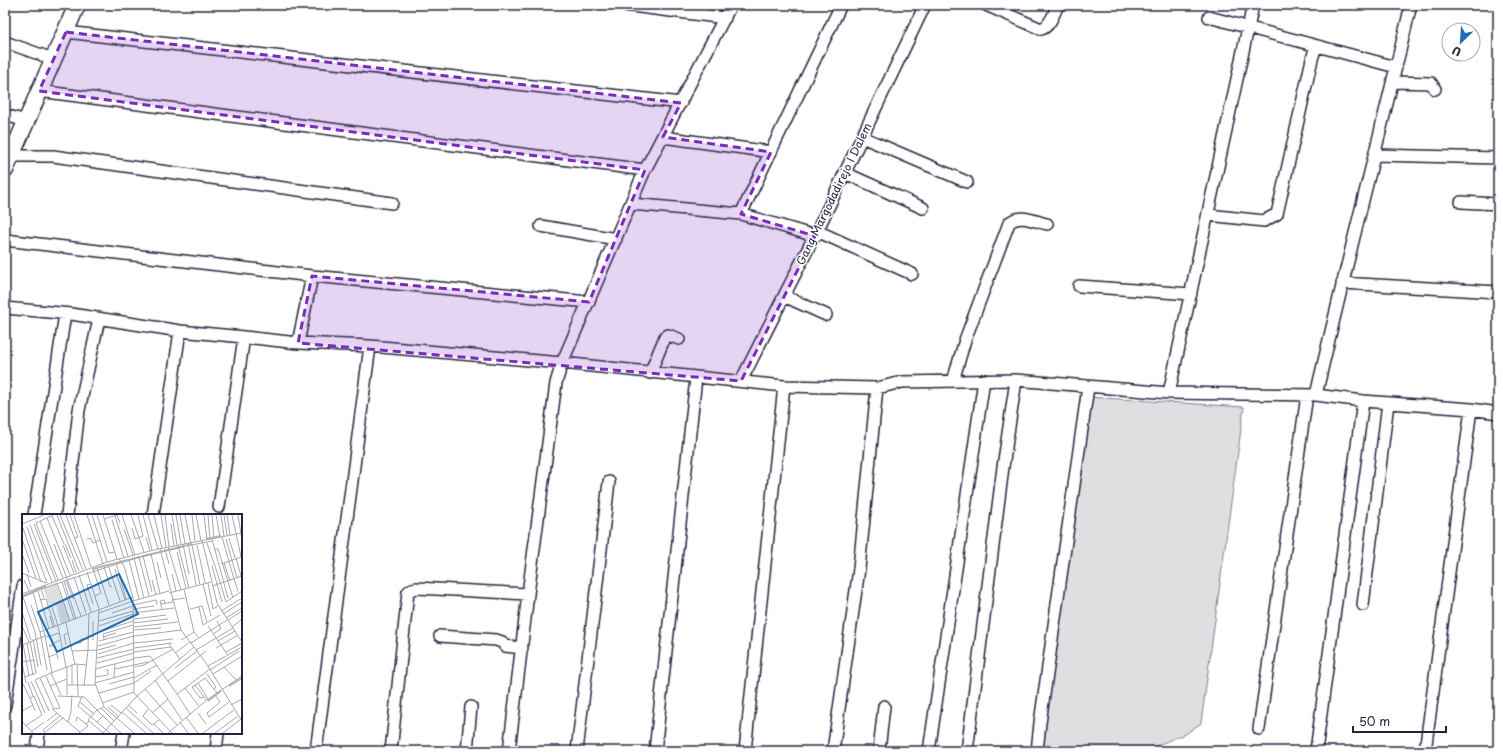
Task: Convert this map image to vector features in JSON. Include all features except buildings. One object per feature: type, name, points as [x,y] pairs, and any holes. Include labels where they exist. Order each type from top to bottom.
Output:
[{"type":"street","points":[[8,163],[77,5]]},
{"type":"street","points":[[624,5],[725,18]]},
{"type":"street","points":[[509,751],[556,383],[562,363],[646,170],[731,5]]},
{"type":"street","points":[[741,214],[841,5]]},
{"type":"street","name":"Gang Margodadirejo I Dalem","points":[[741,381],[816,233],[925,5]]},
{"type":"street","points":[[986,5],[1041,29],[1045,28],[1049,24],[1058,5]]},
{"type":"street","points":[[1169,393],[1254,5]]},
{"type":"street","points":[[1259,729],[1311,395],[1375,156],[1411,5]]},
{"type":"street","points":[[1208,17],[1396,67]]},
{"type":"street","points":[[66,32],[681,102]]},
{"type":"street","points":[[5,42],[53,59]]},
{"type":"street","points":[[1208,214],[1264,221],[1277,214],[1310,66],[1316,46]]},
{"type":"street","points":[[1393,82],[1431,83],[1435,89]]},
{"type":"street","points":[[39,91],[646,170]]},
{"type":"street","points":[[5,115],[26,121]]},
{"type":"street","points":[[663,137],[771,152]]},
{"type":"street","points":[[862,137],[967,182]]},
{"type":"street","points":[[8,163],[53,156],[392,203]]},
{"type":"street","points":[[1375,156],[1498,158]]},
{"type":"street","points":[[845,173],[923,208]]},
{"type":"street","points":[[1461,202],[1498,204]]},
{"type":"street","points":[[631,204],[741,214],[816,233],[912,274]]},
{"type":"street","points":[[953,381],[965,340],[1009,223],[1018,217],[1047,224]]},
{"type":"street","points":[[541,226],[616,239]]},
{"type":"street","points":[[5,240],[312,276],[589,302]]},
{"type":"street","points":[[298,343],[312,276]]},
{"type":"street","points":[[1342,283],[1498,292]]},
{"type":"street","points":[[1079,286],[1191,294]]},
{"type":"street","points":[[784,296],[826,315]]},
{"type":"street","points":[[5,308],[65,314],[180,331],[244,338],[298,343],[370,346],[562,363],[784,386],[877,388],[902,382],[1016,380],[1088,388],[1169,393],[1311,395],[1363,401],[1471,409],[1498,413]]},
{"type":"street","points":[[34,514],[65,314]]},
{"type":"street","points":[[67,514],[79,410],[100,319]]},
{"type":"street","points":[[153,514],[180,331]]},
{"type":"street","points":[[650,373],[665,337],[668,335],[679,339]]},
{"type":"street","points":[[220,507],[244,338]]},
{"type":"street","points":[[316,751],[370,346]]},
{"type":"street","points":[[654,751],[696,378]]},
{"type":"street","points":[[929,751],[984,380]]},
{"type":"street","points":[[967,751],[1003,467],[1016,380]]},
{"type":"street","points":[[746,751],[784,386]]},
{"type":"street","points":[[833,751],[859,569],[877,388]]},
{"type":"street","points":[[1037,751],[1088,388]]},
{"type":"street","points":[[1316,751],[1363,401]]},
{"type":"street","points":[[1363,605],[1388,403]]},
{"type":"street","points":[[1425,751],[1471,409]]},
{"type":"street","points":[[577,751],[609,482]]},
{"type":"street","points":[[391,751],[408,592],[417,588],[528,594]]},
{"type":"street","points":[[5,705],[22,593]]},
{"type":"street","points":[[440,636],[496,640],[502,642],[505,646],[522,648]]},
{"type":"street","points":[[880,751],[884,706]]},
{"type":"street","points":[[467,751],[471,707]]},
{"type":"street","points":[[37,751],[39,734]]},
{"type":"street","points":[[121,751],[124,734]]},
{"type":"street","points":[[216,751],[218,734]]},
{"type":"highlighted area","points":[[66,32],[681,103],[663,137],[771,152],[741,214],[815,236],[741,381],[298,343],[312,276],[589,302],[645,170],[39,91]]},
{"type":"shaded area","points":[[1088,397],[1244,407],[1201,723],[1187,733],[1143,751],[1040,751]]}]
